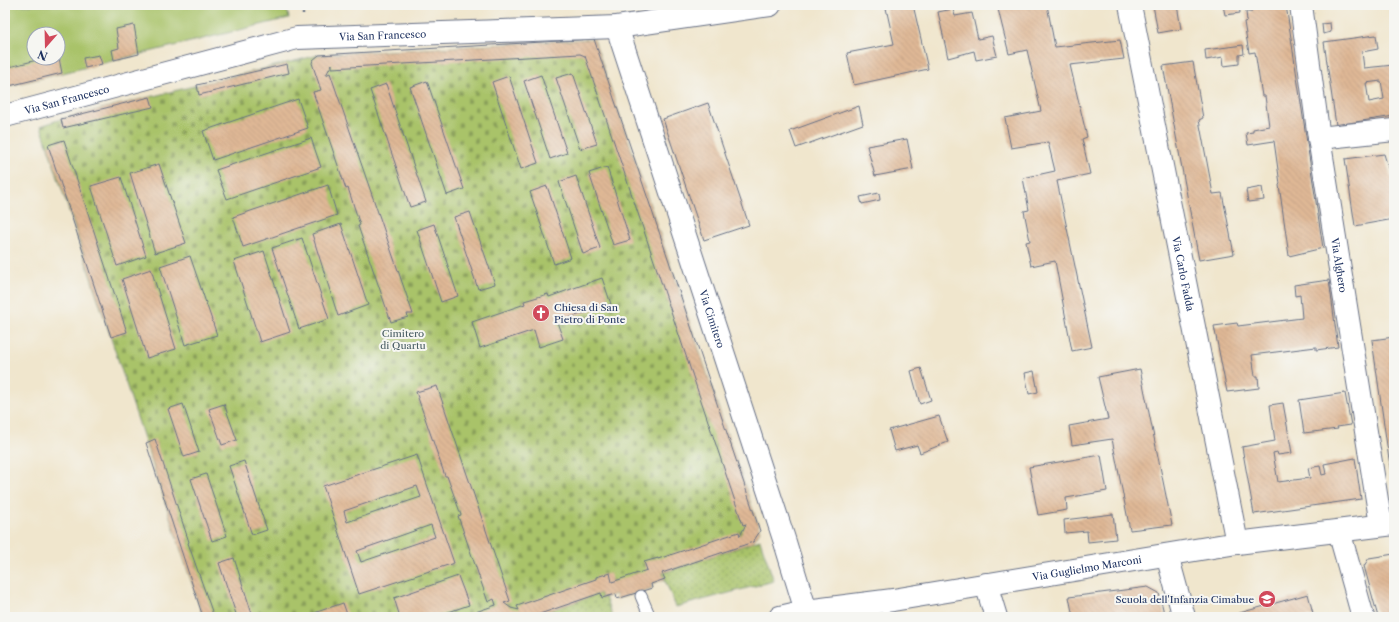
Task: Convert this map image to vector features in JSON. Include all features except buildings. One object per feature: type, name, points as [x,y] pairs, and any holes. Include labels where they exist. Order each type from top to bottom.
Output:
[{"type":"street","name":"Via San Francesco","points":[[5,116],[297,38],[617,27],[770,5]]},
{"type":"street","name":"Via Carlo Fadda","points":[[1130,5],[1237,543]]},
{"type":"street","name":"Via Alghero","points":[[1301,5],[1319,138],[1387,525]]},
{"type":"street","name":"Via Cimitero","points":[[617,27],[782,532],[806,611]]},
{"type":"street","points":[[1319,138],[1394,130]]},
{"type":"street","name":"Via Guglielmo Marconi","points":[[780,617],[806,611],[893,600],[1237,543],[1387,525]]},
{"type":"street","points":[[1338,531],[1362,617]]},
{"type":"street","points":[[1167,555],[1184,617]]},
{"type":"street","points":[[986,584],[996,617]]},
{"type":"lane","points":[[641,596],[650,617]]},
{"type":"green space","points":[[5,5],[286,5],[289,18],[5,87]]},
{"type":"green space","name":"Cimitero di Quartu","points":[[594,39],[760,531],[753,542],[663,573],[665,579],[651,584],[652,588],[617,599],[616,594],[602,598],[600,593],[531,617],[203,617],[41,126],[61,119],[319,55]]},
{"type":"green space","points":[[760,540],[774,581],[676,607],[662,573]]},
{"type":"green space","points":[[601,593],[602,598],[605,597],[612,617],[531,617]]},
{"type":"place","name":"Chiesa di San Pietro di Ponte","points":[[541,313]]},
{"type":"place","name":"Scuola dell'Infanzia Cimabue","points":[[1267,599]]}]
